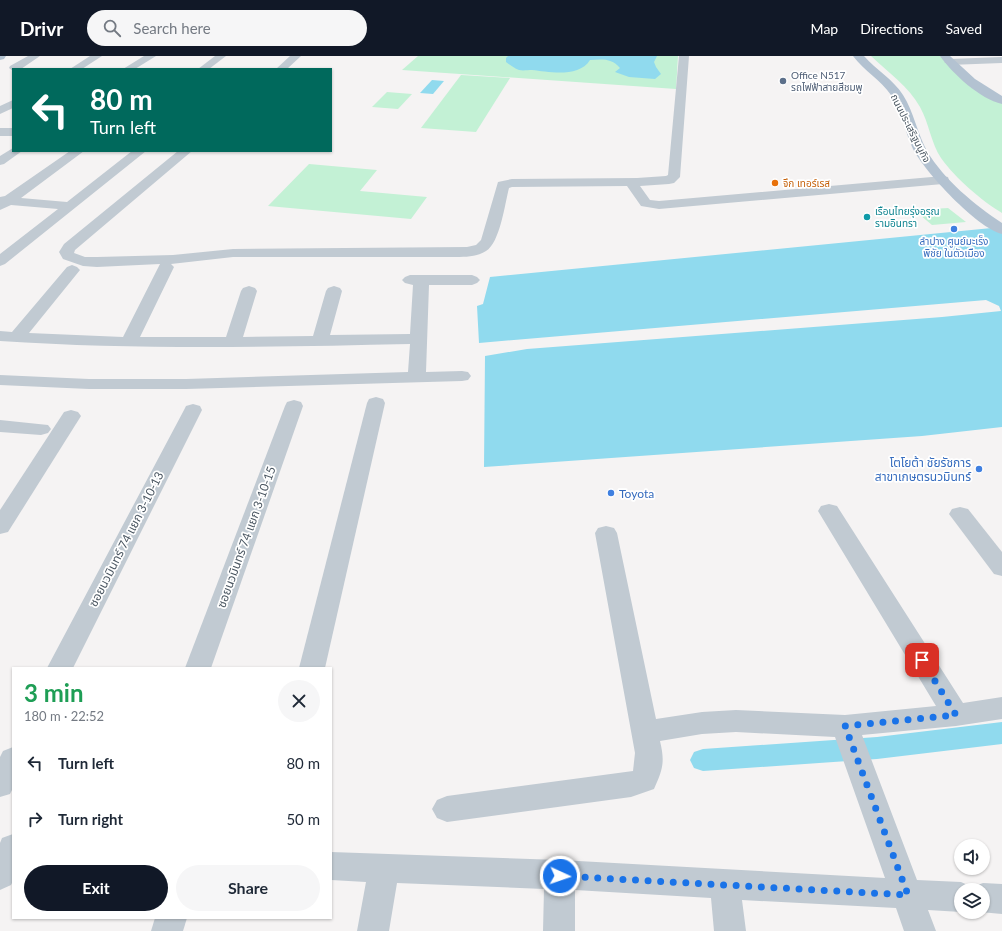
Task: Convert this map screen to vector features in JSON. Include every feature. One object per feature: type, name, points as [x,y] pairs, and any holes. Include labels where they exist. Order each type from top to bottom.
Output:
[{"type":"main road","name":"ถนนประเสริฐมนูกิจ","points":[[858,56],[893,91],[908,116],[921,151],[938,175],[989,222],[1002,230]]},
{"type":"main road","points":[[947,59],[970,81],[1002,101]]},
{"type":"street","points":[[14,68],[16,65],[35,56]]},
{"type":"street","points":[[77,68],[97,56]]},
{"type":"street","points":[[130,68],[151,56]]},
{"type":"street","points":[[204,68],[221,56]]},
{"type":"street","points":[[282,68],[296,56]]},
{"type":"street","points":[[185,152],[69,247],[66,252],[68,256],[82,261],[97,262],[173,259],[247,253],[453,253],[470,251],[485,246],[488,241],[504,185],[631,182],[669,180],[674,177],[684,56]]},
{"type":"street","points":[[947,59],[1002,60]]},
{"type":"street","points":[[0,111],[12,104]]},
{"type":"street","points":[[0,132],[12,132]]},
{"type":"street","points":[[0,139],[12,140]]},
{"type":"street","points":[[0,161],[14,152]]},
{"type":"street","points":[[3,202],[77,152]]},
{"type":"street","points":[[0,261],[139,152]]},
{"type":"street","points":[[631,182],[646,203],[659,205],[938,175]]},
{"type":"street","points":[[3,202],[70,206]]},
{"type":"street","points":[[129,342],[166,267]]},
{"type":"street","points":[[8,337],[72,270]]},
{"type":"street","points":[[417,377],[419,338],[416,280],[472,280]]},
{"type":"street","points":[[233,342],[249,291]]},
{"type":"street","points":[[320,340],[334,291]]},
{"type":"street","points":[[8,337],[129,342],[233,342],[419,338]]},
{"type":"street","points":[[0,380],[89,384],[186,384],[462,376]]},
{"type":"street","points":[[312,667],[376,403]]},
{"type":"street","name":"ซอยนวมินทร์ 74 แยก 3-10-15","points":[[198,667],[294,406]]},
{"type":"street","name":"ซอยนวมินทร์ 74 แยก 3-10-13","points":[[61,667],[193,410]]},
{"type":"street","points":[[0,527],[71,416]]},
{"type":"street","points":[[0,426],[41,429]]},
{"type":"street","points":[[829,511],[956,715]]},
{"type":"street","points":[[960,514],[1002,568]]},
{"type":"street","points":[[447,809],[631,786],[644,780],[649,768],[645,732],[620,594],[606,533]]},
{"type":"street","points":[[645,732],[702,723],[736,721],[851,743],[956,715],[1002,708]]},
{"type":"street","points":[[851,743],[920,931]]},
{"type":"street","points":[[0,785],[12,761]]},
{"type":"street","points":[[0,844],[12,845]]},
{"type":"street","points":[[0,875],[12,850]]},
{"type":"street","points":[[332,866],[560,876],[725,886],[954,897]]},
{"type":"street","points":[[373,931],[384,868]]},
{"type":"street","points":[[559,931],[560,876]]},
{"type":"street","points":[[725,886],[730,931]]},
{"type":"street","points":[[990,898],[1002,899]]},
{"type":"street","points":[[166,931],[171,919]]},
{"type":"green space","points":[[418,56],[678,56],[676,89],[402,70]]},
{"type":"green space","points":[[871,56],[941,56],[1002,101],[1002,213],[969,188],[947,166],[941,158],[932,139],[920,107],[898,80]]},
{"type":"green space","points":[[461,75],[510,78],[476,132],[421,128]]},
{"type":"green space","points":[[387,92],[412,94],[398,109],[372,107]]},
{"type":"green space","points":[[309,164],[377,170],[360,191],[427,197],[411,219],[268,206]]},
{"type":"green space","points":[[948,208],[966,222],[932,225],[914,210]]},
{"type":"water","points":[[508,56],[657,56],[654,62],[661,74],[655,79],[629,77],[615,72],[620,68],[614,62],[603,59],[590,60],[585,66],[571,72],[519,70],[506,62],[506,58]]},
{"type":"water","points":[[432,80],[444,81],[433,94],[420,93]]},
{"type":"water","points":[[1002,227],[1002,427],[922,436],[484,467],[485,356],[527,349],[942,317],[1001,311],[999,306],[986,300],[479,343],[477,306],[483,304],[490,277]]},
{"type":"waterway","points":[[703,760],[877,748],[1002,733]]},
{"type":"place","name":"Office N517 รถไฟฟ้าสายสีชมพู","points":[[783,81]]},
{"type":"place","name":"จึก เทอร์เรส","points":[[775,183]]},
{"type":"place","name":"เรือนไทยรุ่งอรุณ รามอินทรา","points":[[867,217]]},
{"type":"place","name":"ลำปาง ศูนย์มะเร็ง พิชัย ในตัวเมือง","points":[[954,229]]},
{"type":"place","name":"โตโยต้า ชัยรัชการ สาขาเกษตรนวมินทร์","points":[[979,469]]},
{"type":"place","name":"Toyota","points":[[611,493]]},
{"type":"route","points":[[560,876],[908,895],[845,726],[956,715],[922,660]]}]
